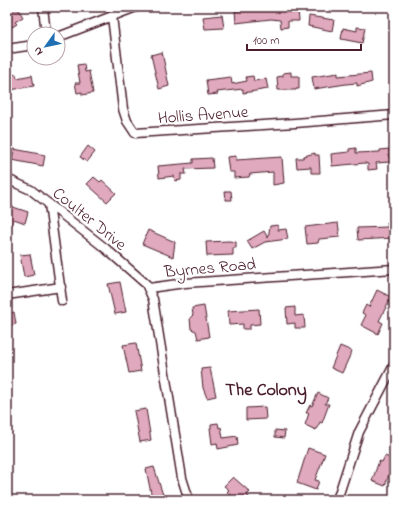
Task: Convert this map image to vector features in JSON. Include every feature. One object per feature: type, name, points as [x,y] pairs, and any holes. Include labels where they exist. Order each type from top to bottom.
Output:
[{"type":"street","points":[[42,7],[45,26]]},
{"type":"street","points":[[66,34],[136,7]]},
{"type":"street","name":"Hollis Avenue","points":[[112,16],[123,109],[127,121],[135,133],[394,115]]},
{"type":"street","points":[[7,49],[26,46]]},
{"type":"street","name":"Coulter Drive","points":[[7,179],[31,190],[105,248],[149,288]]},
{"type":"street","points":[[49,204],[62,301]]},
{"type":"street","name":"Byrnes Road","points":[[189,500],[182,478],[153,299],[149,288],[201,282],[394,269]]},
{"type":"street","points":[[7,295],[61,287]]},
{"type":"street","points":[[337,500],[359,432],[394,365]]},
{"type":"building","points":[[17,7],[23,17],[15,22],[17,24],[7,30],[7,13]]},
{"type":"building","points":[[263,8],[263,10],[298,9],[299,21],[288,21],[288,27],[281,28],[280,20],[271,19],[236,23],[235,11]]},
{"type":"building","points":[[222,15],[224,28],[205,29],[203,17]]},
{"type":"building","points":[[309,16],[334,20],[332,31],[308,26]]},
{"type":"building","points":[[357,27],[365,28],[362,43],[341,39],[343,28],[357,31]]},
{"type":"building","points":[[162,52],[169,86],[159,89],[151,55]]},
{"type":"building","points":[[84,64],[85,72],[89,71],[93,93],[82,95],[82,92],[77,93],[75,83],[80,83],[77,65]]},
{"type":"building","points":[[291,72],[291,76],[299,76],[299,89],[278,90],[277,77],[283,76],[283,73]]},
{"type":"building","points":[[338,73],[338,76],[371,73],[372,82],[357,86],[357,83],[314,89],[312,77]]},
{"type":"building","points":[[16,74],[17,78],[32,75],[34,86],[10,90],[8,76]]},
{"type":"building","points":[[253,76],[254,81],[266,79],[268,89],[243,93],[243,89],[217,92],[218,94],[208,95],[206,80],[231,77],[232,84],[247,81],[246,77]]},
{"type":"building","points":[[88,146],[95,152],[87,162],[80,157]]},
{"type":"building","points":[[356,148],[356,153],[380,152],[380,150],[389,149],[390,162],[376,163],[377,169],[368,170],[368,164],[365,163],[332,166],[331,154],[349,152],[349,149]]},
{"type":"building","points":[[14,149],[45,155],[43,166],[12,160]]},
{"type":"building","points":[[315,153],[315,155],[319,155],[320,173],[311,173],[311,167],[297,168],[296,158],[303,158],[304,156]]},
{"type":"building","points":[[236,156],[236,160],[282,157],[284,183],[273,185],[273,172],[250,174],[249,177],[234,178],[234,172],[229,172],[227,157]]},
{"type":"building","points":[[212,158],[213,168],[185,169],[186,174],[181,174],[181,180],[175,181],[174,176],[159,178],[158,166],[193,163],[193,159]]},
{"type":"building","points":[[94,177],[100,182],[102,180],[116,193],[107,202],[87,184]]},
{"type":"building","points":[[225,191],[231,191],[232,200],[226,200]]},
{"type":"building","points":[[7,205],[28,212],[25,223],[14,219],[13,224],[7,222]]},
{"type":"building","points":[[338,223],[340,237],[319,239],[318,243],[307,244],[305,227]]},
{"type":"building","points":[[387,223],[394,223],[394,238],[358,240],[357,228],[388,227]]},
{"type":"building","points":[[278,225],[278,230],[286,229],[288,239],[265,242],[252,249],[247,241],[264,231],[268,238],[270,226]]},
{"type":"building","points":[[148,230],[175,242],[173,257],[142,244]]},
{"type":"building","points":[[206,242],[236,242],[236,248],[233,248],[233,255],[207,256]]},
{"type":"building","points":[[30,254],[34,275],[24,277],[20,255]]},
{"type":"building","points":[[120,282],[126,312],[115,314],[108,284]]},
{"type":"building","points":[[377,290],[391,297],[379,321],[383,323],[378,334],[361,325],[366,315],[362,313],[366,305],[369,307]]},
{"type":"building","points":[[204,306],[209,337],[198,339],[196,331],[191,329],[190,318],[193,315],[192,308]]},
{"type":"building","points":[[295,307],[295,316],[304,315],[305,328],[295,328],[295,323],[287,324],[286,308]]},
{"type":"building","points":[[259,309],[260,324],[250,325],[250,329],[243,329],[243,324],[229,325],[228,311]]},
{"type":"building","points":[[14,312],[16,324],[7,326],[7,314]]},
{"type":"building","points":[[136,343],[141,371],[129,373],[123,345]]},
{"type":"building","points":[[340,346],[352,351],[342,373],[331,368]]},
{"type":"building","points":[[210,368],[216,396],[207,398],[203,388],[201,369]]},
{"type":"building","points":[[318,393],[328,398],[325,404],[329,404],[322,423],[320,422],[316,430],[305,425],[309,413],[306,413],[310,405],[312,406]]},
{"type":"building","points":[[265,407],[266,419],[246,420],[246,408]]},
{"type":"building","points":[[146,409],[151,440],[140,442],[134,411]]},
{"type":"building","points":[[218,423],[219,428],[221,427],[223,438],[237,436],[238,445],[218,449],[217,443],[212,444],[211,424]]},
{"type":"building","points":[[275,430],[285,431],[284,438],[275,437]]},
{"type":"building","points":[[308,448],[325,454],[315,480],[319,481],[316,490],[297,483]]},
{"type":"building","points":[[385,456],[394,460],[385,486],[372,481],[379,461],[382,462]]},
{"type":"building","points":[[154,467],[163,495],[152,498],[146,469]]},
{"type":"building","points":[[233,477],[250,492],[247,495],[252,500],[235,500],[227,492],[229,490],[224,486]]},
{"type":"district","name":"The Colony","points":[[266,389]]}]
